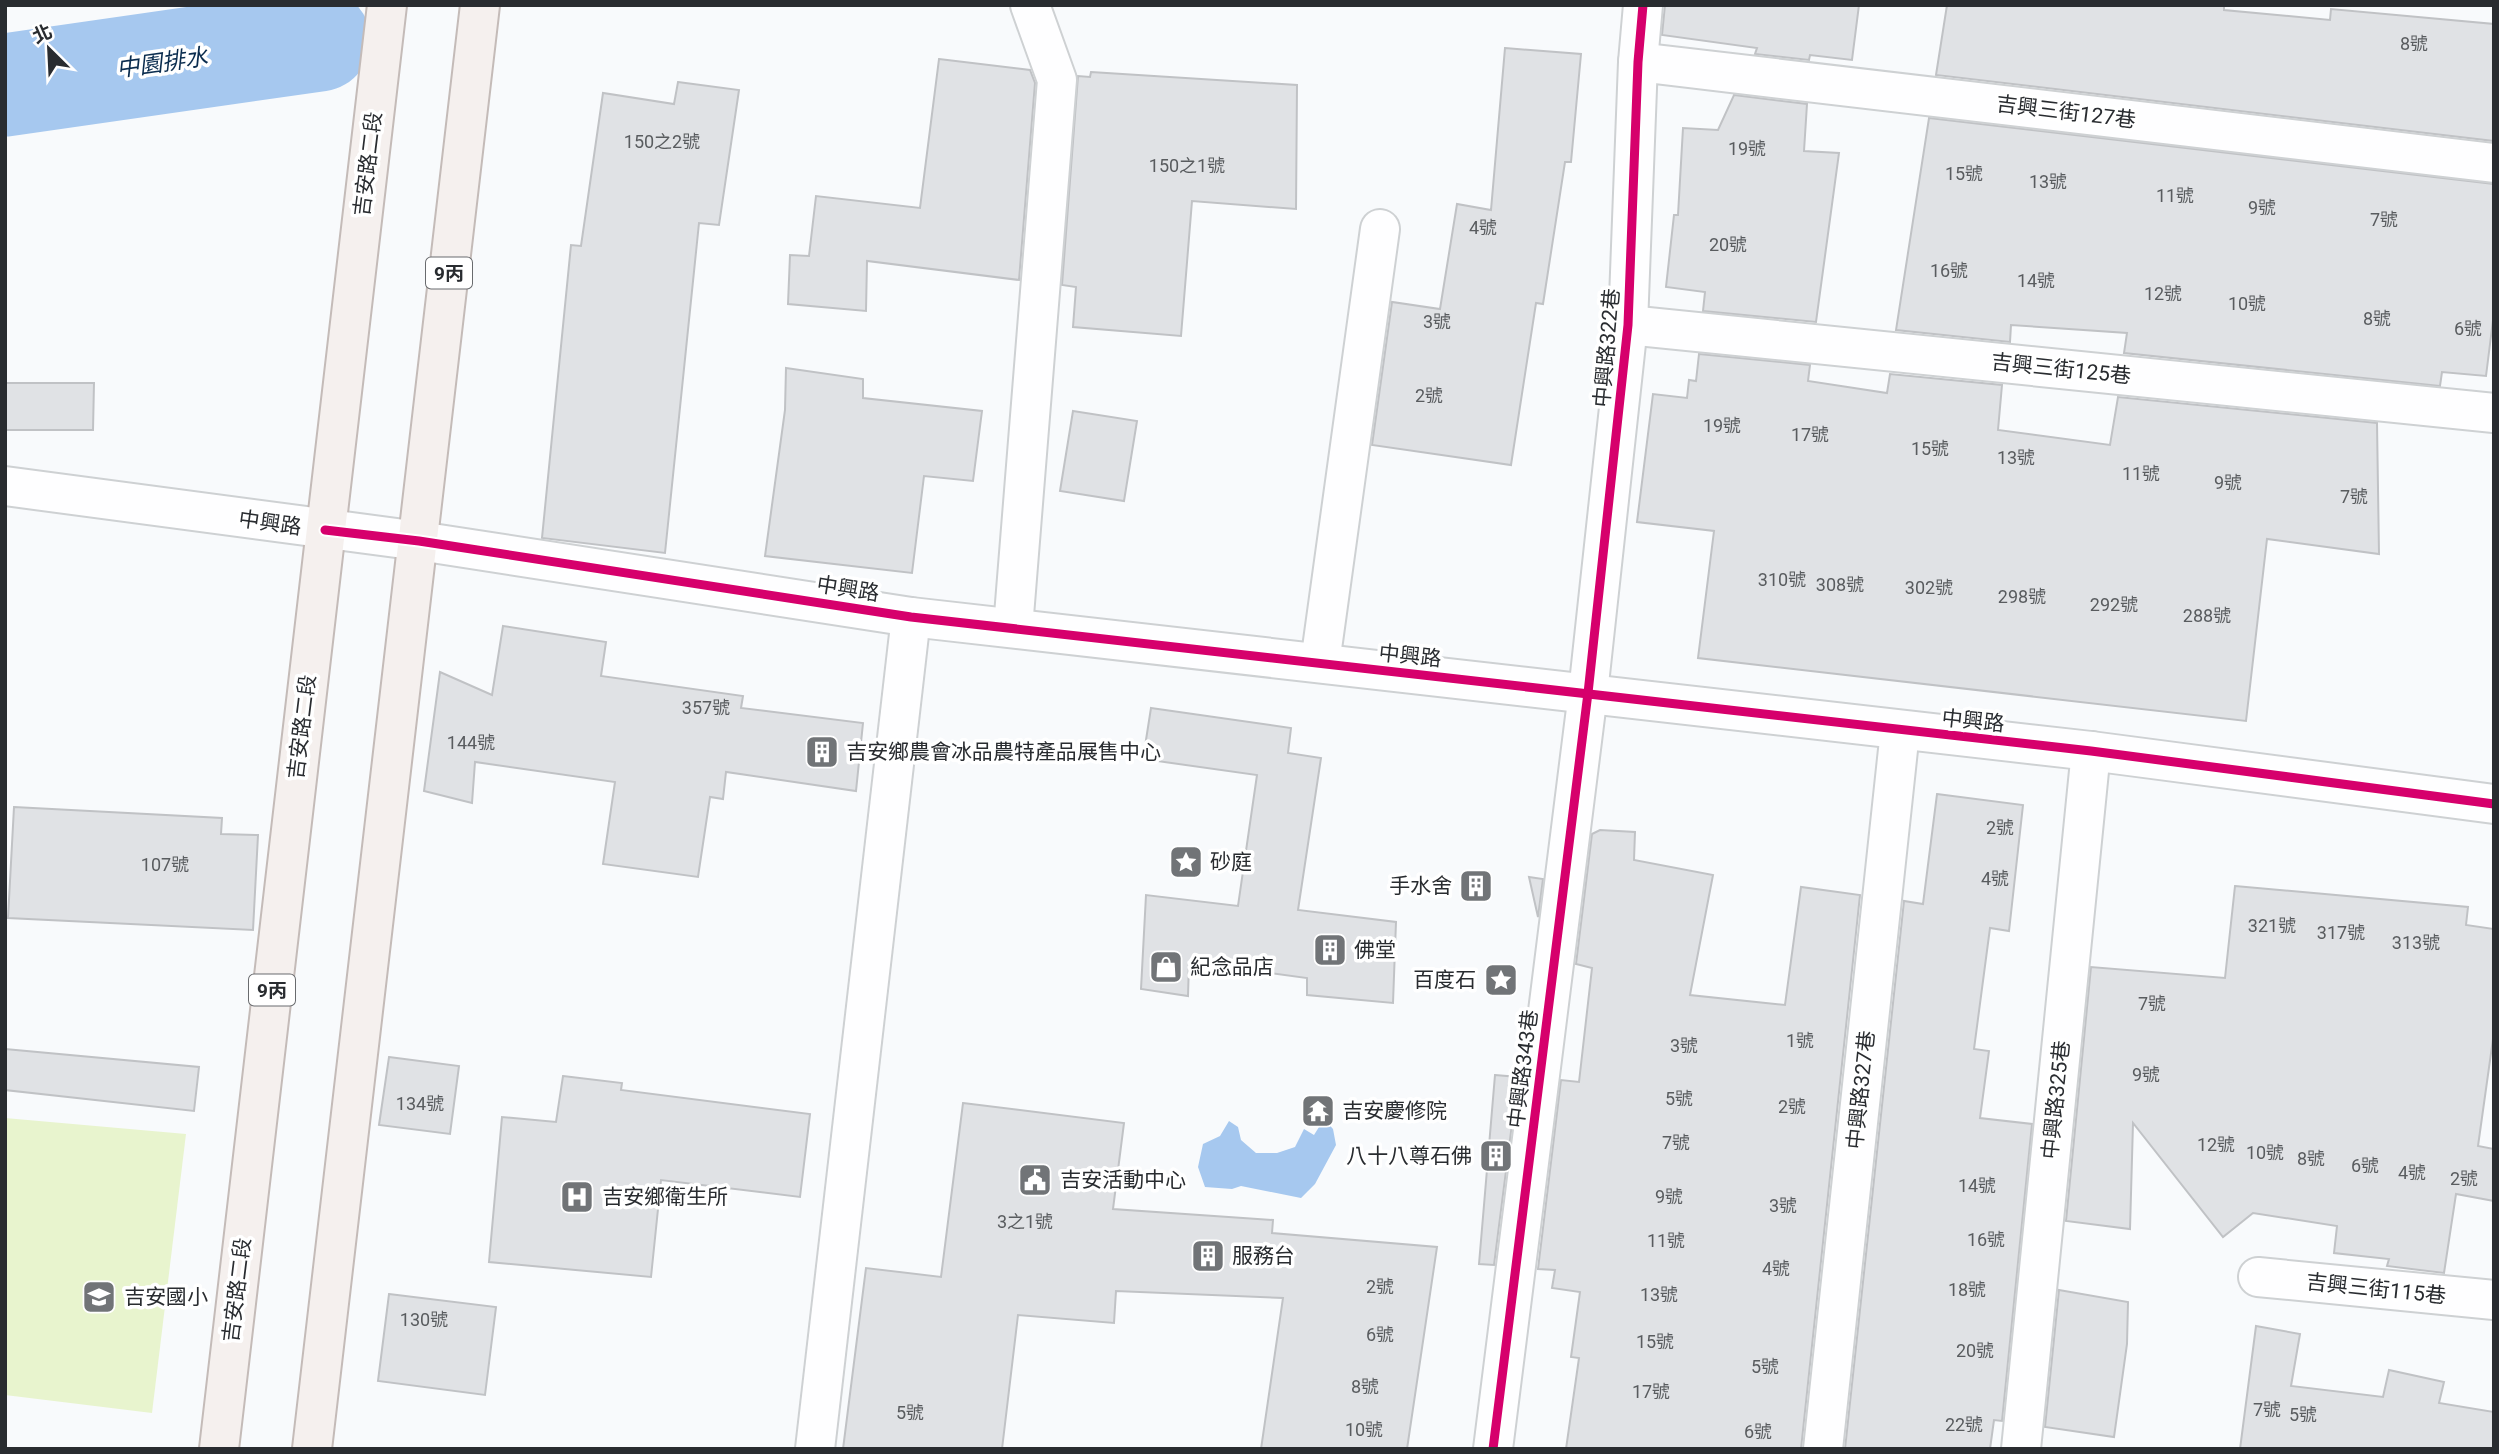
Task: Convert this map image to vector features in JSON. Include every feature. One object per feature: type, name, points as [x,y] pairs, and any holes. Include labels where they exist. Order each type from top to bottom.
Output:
[{"type":"main road","name":"吉安路二段","points":[[219,1449],[387,5]]},
{"type":"main road","name":"9丙","points":[[312,1449],[480,5]]},
{"type":"street","points":[[1013,628],[1057,80],[1030,5]]},
{"type":"street","name":"中興路322巷","points":[[1588,693],[1628,325],[1638,62],[1643,5]]},
{"type":"street","name":"吉興三街127巷","points":[[1638,62],[2494,163]]},
{"type":"street","points":[[1320,663],[1380,229]]},
{"type":"street","name":"吉興三街125巷","points":[[1628,325],[2494,413]]},
{"type":"street","name":"中興路","points":[[5,486],[419,541],[911,617],[2091,751],[2494,804]]},
{"type":"street","points":[[815,1449],[911,617]]},
{"type":"street","name":"中興路343巷","points":[[1493,1449],[1588,693]]},
{"type":"street","name":"中興路327巷","points":[[1823,1449],[1900,731]]},
{"type":"street","name":"中興路325巷","points":[[2021,1449],[2091,751]]},
{"type":"street","name":"吉興三街115巷","points":[[2258,1277],[2494,1300]]},
{"type":"green space","points":[[5,1118],[186,1134],[152,1413],[5,1395]]},
{"type":"water","points":[[1324,1119],[1333,1129],[1336,1145],[1315,1184],[1301,1198],[1241,1186],[1232,1189],[1205,1187],[1198,1167],[1203,1144],[1220,1136],[1229,1121],[1238,1127],[1241,1140],[1256,1153],[1277,1153],[1295,1147],[1304,1129],[1314,1135]]},
{"type":"building","points":[[1665,5],[1859,5],[1852,60],[1810,55],[1809,60],[1755,54],[1757,48],[1662,35]]},
{"type":"building","points":[[1947,5],[2224,5],[2224,10],[2330,20],[2331,9],[2494,24],[2494,141],[1936,75]]},
{"type":"building","points":[[1505,48],[1581,54],[1571,162],[1565,162],[1543,304],[1536,303],[1511,465],[1372,445],[1392,302],[1440,309],[1457,204],[1491,210]]},
{"type":"building","points":[[939,59],[1030,70],[1035,83],[1019,280],[867,261],[866,311],[788,304],[790,255],[809,256],[816,196],[920,208]]},
{"type":"building","points":[[1091,72],[1297,85],[1296,209],[1192,201],[1181,336],[1073,327],[1076,287],[1062,285],[1078,76],[1090,77]]},
{"type":"building","points":[[678,82],[739,90],[719,225],[699,223],[665,553],[542,538],[571,245],[581,246],[603,93],[674,104]]},
{"type":"building","points":[[1734,95],[1807,104],[1804,151],[1839,153],[1816,322],[1703,311],[1705,292],[1666,287],[1674,215],[1678,215],[1683,128],[1718,130]]},
{"type":"building","points":[[1929,118],[2494,184],[2494,312],[2486,376],[2442,372],[2440,386],[2124,353],[2127,333],[2011,325],[2010,342],[1896,330]]},
{"type":"building","points":[[1699,354],[1810,365],[1808,381],[1887,393],[1890,374],[2002,385],[1998,430],[2110,445],[2118,397],[2377,423],[2379,554],[2267,539],[2246,721],[1698,658],[1714,531],[1637,522],[1653,394],[1687,398],[1689,380],[1696,381]]},
{"type":"building","points":[[786,368],[863,379],[863,398],[982,411],[973,481],[924,476],[912,573],[765,556],[785,410]]},
{"type":"building","points":[[5,383],[94,383],[93,430],[5,430]]},
{"type":"building","points":[[1073,411],[1137,421],[1124,501],[1060,491]]},
{"type":"building","points":[[503,626],[606,642],[601,676],[743,696],[741,708],[863,723],[856,791],[726,772],[723,799],[710,797],[698,877],[603,864],[615,782],[475,762],[472,803],[424,791],[440,672],[492,695]]},
{"type":"building","points":[[1151,708],[1291,728],[1288,753],[1321,758],[1298,910],[1396,922],[1393,1003],[1307,995],[1307,978],[1189,962],[1188,996],[1141,989],[1146,895],[1238,906],[1257,775],[1143,759]]},
{"type":"building","points":[[1937,794],[2023,805],[2009,931],[1990,928],[1974,1049],[1989,1051],[1980,1118],[2032,1124],[2002,1421],[1994,1420],[1990,1449],[1845,1449],[1904,901],[1923,904]]},
{"type":"building","points":[[14,807],[222,818],[221,834],[258,835],[253,930],[8,918]]},
{"type":"building","points":[[1600,830],[1635,832],[1634,860],[1713,875],[1690,995],[1785,1005],[1801,887],[1860,895],[1801,1449],[1566,1449],[1579,1358],[1571,1357],[1580,1292],[1552,1288],[1555,1270],[1538,1269],[1561,1080],[1579,1082],[1592,968],[1576,964],[1592,834]]},
{"type":"building","points":[[1529,877],[1543,879],[1538,917]]},
{"type":"building","points":[[2235,886],[2468,907],[2466,925],[2494,929],[2494,1032],[2478,1146],[2494,1149],[2494,1201],[2456,1194],[2444,1273],[2387,1266],[2389,1259],[2334,1253],[2337,1226],[2253,1213],[2223,1237],[2133,1123],[2130,1229],[2066,1221],[2091,967],[2225,978]]},
{"type":"building","points":[[5,1049],[199,1067],[194,1111],[5,1090]]},
{"type":"building","points":[[389,1057],[459,1066],[450,1134],[379,1125]]},
{"type":"building","points":[[1495,1075],[1518,1077],[1494,1265],[1479,1264]]},
{"type":"building","points":[[563,1076],[622,1083],[621,1090],[810,1114],[800,1197],[661,1180],[651,1277],[489,1262],[502,1117],[556,1122]]},
{"type":"building","points":[[963,1103],[1124,1123],[1113,1209],[1273,1220],[1272,1233],[1437,1247],[1407,1449],[1261,1449],[1283,1298],[1116,1291],[1114,1323],[1018,1315],[1002,1449],[843,1449],[866,1268],[941,1277]]},
{"type":"building","points":[[2059,1290],[2128,1302],[2127,1344],[2114,1437],[2045,1427]]},
{"type":"building","points":[[389,1294],[496,1307],[485,1395],[378,1381]]},
{"type":"building","points":[[2256,1326],[2300,1334],[2291,1386],[2383,1397],[2389,1370],[2444,1382],[2439,1403],[2494,1412],[2494,1449],[2240,1449]]},
{"type":"waterway","name":"中園排水","points":[[5,85],[319,40]]},
{"type":"cycle path","points":[[1493,1449],[1588,693],[1628,325],[1638,62],[1643,5]]},
{"type":"cycle path","points":[[325,530],[419,541],[911,617],[2091,751],[2494,804]]},
{"type":"place","name":"吉安鄉農會冰品農特產品展售中心","points":[[822,752]]},
{"type":"place","name":"砂庭","points":[[1186,862]]},
{"type":"place","name":"手水舍","points":[[1476,886]]},
{"type":"place","name":"佛堂","points":[[1330,950]]},
{"type":"place","name":"紀念品店","points":[[1166,967]]},
{"type":"place","name":"百度石","points":[[1501,980]]},
{"type":"place","name":"吉安慶修院","points":[[1318,1111]]},
{"type":"place","name":"八十八尊石佛","points":[[1496,1156]]},
{"type":"place","name":"吉安活動中心","points":[[1035,1180]]},
{"type":"place","name":"吉安鄉衛生所","points":[[577,1197]]},
{"type":"place","name":"服務台","points":[[1208,1256]]},
{"type":"place","name":"吉安國小","points":[[99,1297]]}]
